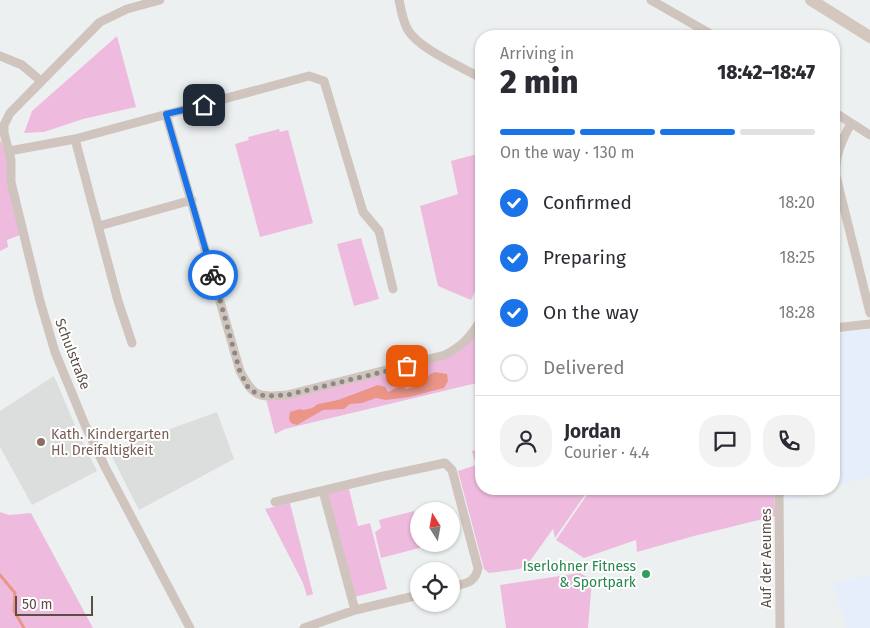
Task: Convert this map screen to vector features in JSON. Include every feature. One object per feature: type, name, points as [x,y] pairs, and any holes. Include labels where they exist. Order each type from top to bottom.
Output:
[{"type":"main road","points":[[812,0],[870,37]]},
{"type":"street","name":"Schulstraße","points":[[160,0],[127,9],[100,22],[7,116],[4,133],[11,160],[11,182],[16,205],[55,352],[85,425],[105,467],[190,628]]},
{"type":"street","points":[[399,0],[407,29],[414,38],[424,46],[475,75]]},
{"type":"street","points":[[651,0],[704,30]]},
{"type":"street","points":[[0,56],[22,66],[42,81]]},
{"type":"street","points":[[9,150],[76,139],[309,76],[324,81],[363,212],[379,231],[393,289]]},
{"type":"street","points":[[166,114],[240,372],[249,389],[265,396],[287,395],[445,355],[462,346],[475,331]]},
{"type":"street","points":[[840,116],[870,135]]},
{"type":"street","points":[[840,145],[851,123]]},
{"type":"street","points":[[76,139],[118,301],[132,343]]},
{"type":"street","points":[[840,192],[870,313]]},
{"type":"street","points":[[99,226],[192,200]]},
{"type":"street","points":[[840,327],[870,324]]},
{"type":"street","points":[[275,502],[445,463],[452,470],[478,568],[477,577],[471,582],[460,585]]},
{"type":"street","points":[[323,491],[355,610]]},
{"type":"street","name":"Auf der Aeumes","points":[[779,495],[780,628]]},
{"type":"street","points":[[304,628],[355,610],[410,597]]},
{"type":"shaded area","points":[[117,36],[136,107],[83,119],[44,132],[24,133],[32,111]]},
{"type":"shaded area","points":[[279,129],[280,132],[288,130],[313,223],[260,237],[235,144],[249,140],[248,137]]},
{"type":"shaded area","points":[[0,140],[7,153],[20,235],[7,240],[8,247],[0,251]]},
{"type":"shaded area","points":[[475,155],[475,292],[471,300],[438,286],[420,206],[458,194],[451,161]]},
{"type":"shaded area","points":[[361,238],[379,299],[354,306],[337,244]]},
{"type":"shaded area","points":[[870,329],[870,477],[840,484],[840,334]]},
{"type":"shaded area","points":[[475,335],[475,383],[285,429],[275,434],[266,399],[439,353]]},
{"type":"shaded area","points":[[435,372],[447,374],[448,381],[444,388],[409,397],[386,400],[376,398],[362,403],[350,404],[344,409],[323,410],[297,425],[291,423],[289,419],[290,412],[312,408],[318,404],[338,400],[378,385],[385,387],[388,392],[402,385],[406,389],[425,384],[429,375]]},
{"type":"shaded area","name":"Kath. Kindergarten Hl. Dreifaltigkeit","points":[[54,376],[97,471],[32,505],[0,447],[0,411]]},
{"type":"shaded area","points":[[217,412],[234,459],[139,510],[109,451]]},
{"type":"shaded area","points":[[475,450],[475,462],[472,451]]},
{"type":"shaded area","points":[[475,465],[475,495],[585,495],[555,538],[553,529],[530,561],[520,569],[489,573],[484,569],[458,471]]},
{"type":"shaded area","points":[[344,488],[345,490],[349,489],[358,526],[370,523],[387,589],[350,598],[325,494]]},
{"type":"shaded area","points":[[587,495],[774,495],[775,516],[637,552],[636,540],[584,558],[556,540]]},
{"type":"shaded area","points":[[785,495],[824,495],[785,500]]},
{"type":"shaded area","points":[[290,503],[313,594],[307,596],[303,583],[265,509]]},
{"type":"shaded area","points":[[0,512],[9,515],[31,513],[93,628],[0,628]]},
{"type":"shaded area","points":[[410,512],[410,550],[381,558],[375,532],[381,528],[379,520]]},
{"type":"shaded area","points":[[580,573],[592,580],[588,628],[506,628],[500,585]]},
{"type":"shaded area","points":[[870,575],[870,628],[847,628],[833,583]]},
{"type":"waterway","points":[[0,575],[15,593],[14,611],[24,628]]},
{"type":"way so far","points":[[213,275],[240,372],[249,389],[254,392],[265,396],[287,395],[407,366]]},
{"type":"place","name":"Kath. Kindergarten Hl. Dreifaltigkeit","points":[[41,442]]},
{"type":"place","name":"Iserlohner Fitness & Sportpark","points":[[646,574]]},
{"type":"route","points":[[204,105],[166,114],[213,275]]}]
